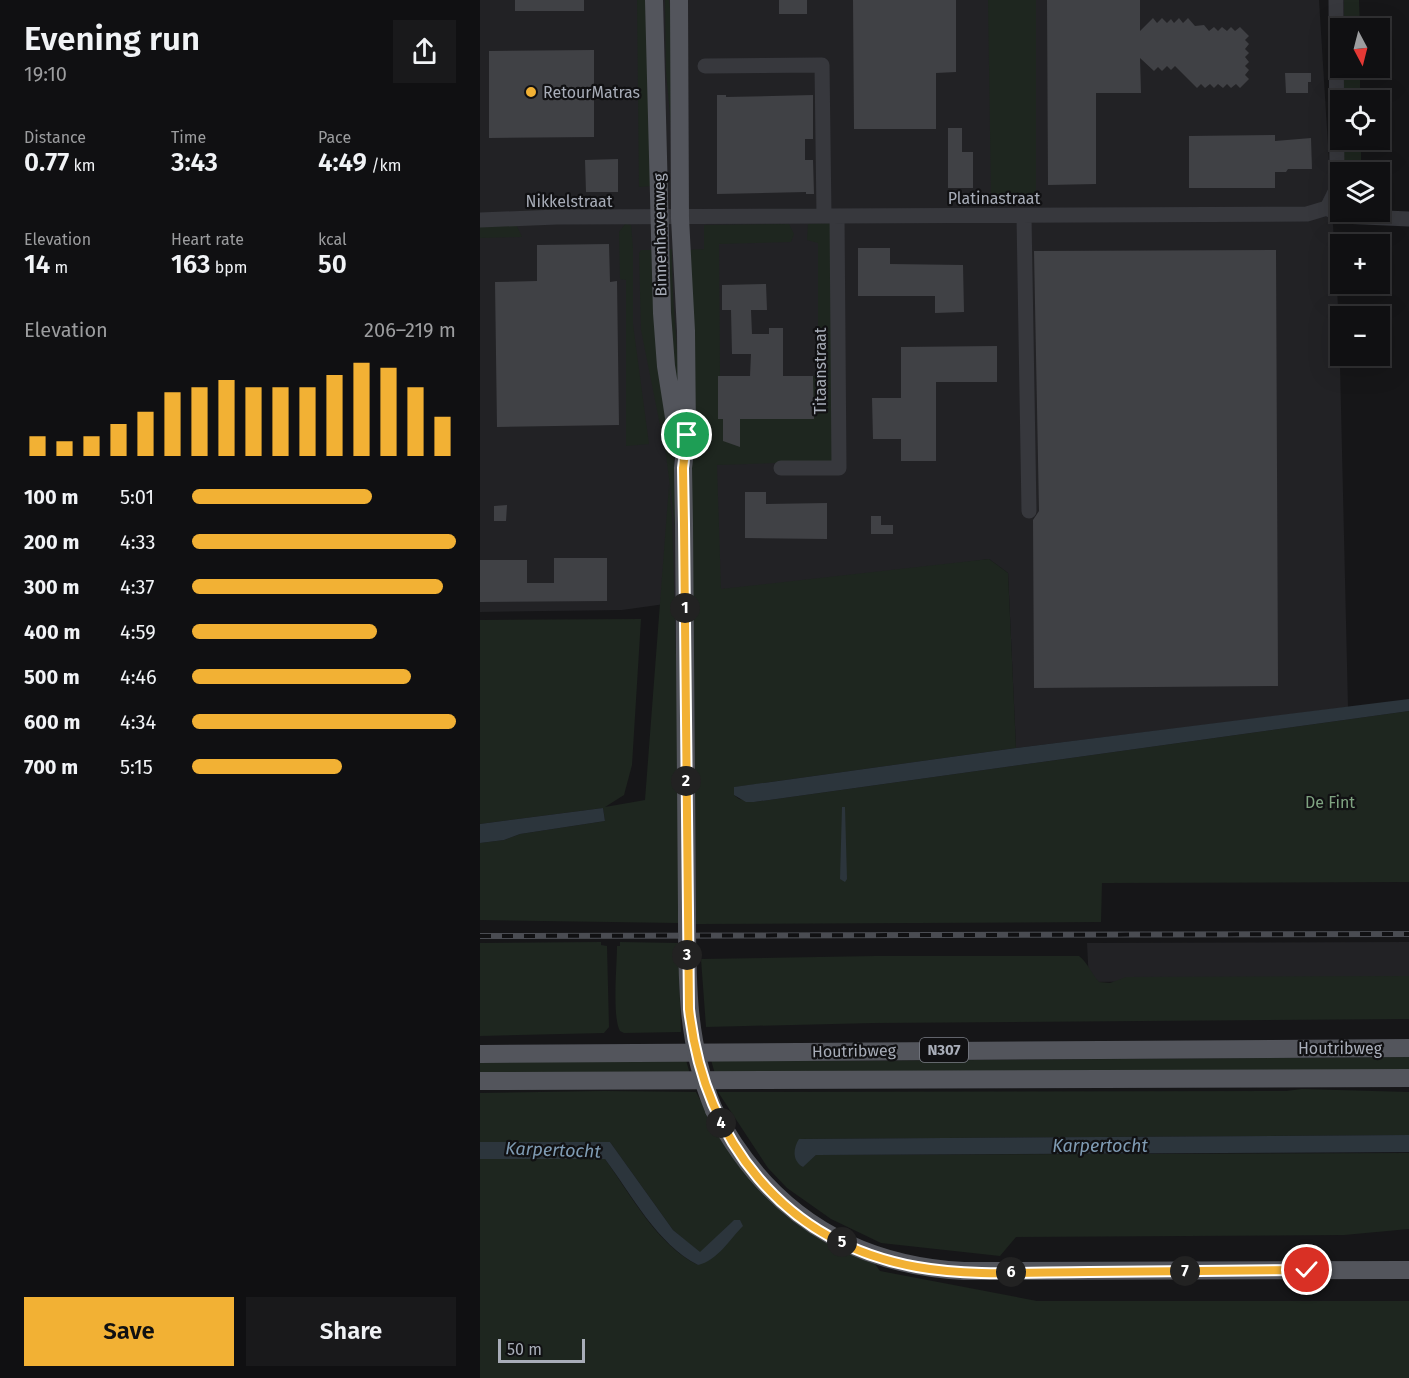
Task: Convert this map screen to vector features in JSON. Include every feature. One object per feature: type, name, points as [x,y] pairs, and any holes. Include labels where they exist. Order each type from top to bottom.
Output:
[{"type":"main road","name":"Binnenhavenweg","points":[[654,0],[664,349],[683,468]]},
{"type":"main road","name":"Binnenhavenweg","points":[[679,0],[680,218],[686,342],[687,435],[683,468],[687,981],[692,1037],[705,1087],[714,1110],[743,1160],[791,1209],[830,1236],[861,1251],[899,1263],[940,1270],[974,1271],[1409,1270]]},
{"type":"main road","name":"Houtribweg","points":[[480,1054],[1409,1048]]},
{"type":"main road","name":"Houtribweg","points":[[480,1081],[1409,1078]]},
{"type":"street","points":[[1336,0],[1337,188],[1328,208],[1341,216],[1409,219]]},
{"type":"street","name":"Titaanstraat","points":[[705,66],[822,65],[831,216],[838,468],[781,468]]},
{"type":"street","name":"Platinastraat","points":[[659,219],[1307,214],[1328,208]]},
{"type":"street","points":[[1024,216],[1029,511]]},
{"type":"street","name":"Nikkelstraat","points":[[480,220],[659,219]]},
{"type":"shaded area","points":[[480,0],[1319,0],[1330,177],[1330,222],[1333,222],[1334,234],[1330,234],[1330,294],[1337,294],[1338,306],[1330,306],[1330,366],[1340,366],[1348,707],[1016,748],[1008,573],[989,559],[622,610],[480,612]]},
{"type":"shaded area","points":[[1409,942],[1409,979],[1089,982],[1087,943]]},
{"type":"green space","points":[[637,0],[650,0],[653,186],[639,187]]},
{"type":"green space","points":[[665,0],[669,0],[673,30],[672,136],[666,72]]},
{"type":"green space","points":[[988,0],[1036,0],[1036,198],[991,197]]},
{"type":"green space","points":[[1344,0],[1359,0],[1360,18],[1344,18]]},
{"type":"green space","points":[[1344,78],[1360,78],[1360,90],[1344,90]]},
{"type":"green space","points":[[1344,150],[1361,150],[1361,162],[1344,162]]},
{"type":"green space","name":"De Fint","points":[[833,223],[833,461],[717,465],[721,589],[989,559],[1008,573],[1016,748],[735,787],[734,795],[739,799],[754,802],[1409,711],[1409,882],[1102,883],[1101,922],[696,924],[686,250],[704,249],[704,225],[789,224],[794,234],[791,242],[719,244],[720,376],[818,376],[818,243],[807,240],[808,224]]},
{"type":"green space","points":[[625,224],[631,225],[633,324],[649,444],[626,446],[626,280],[620,279],[619,232]]},
{"type":"green space","points":[[480,225],[517,226],[522,237],[480,238]]},
{"type":"green space","points":[[672,249],[680,388],[681,435],[664,250]]},
{"type":"green space","points":[[641,250],[652,250],[653,295],[675,470],[676,533],[666,455],[641,330],[639,253]]},
{"type":"green space","points":[[669,485],[672,517],[680,792],[678,923],[480,920],[480,843],[504,840],[520,834],[605,821],[603,808],[480,824],[480,620],[641,619],[632,765],[624,795],[605,807],[645,800]]},
{"type":"green space","points":[[601,942],[601,945],[607,946],[609,1027],[604,1033],[480,1036],[480,943]]},
{"type":"green space","points":[[620,942],[678,943],[681,1032],[624,1033],[620,1031],[616,1014],[616,990],[617,946],[620,946]]},
{"type":"green space","points":[[1079,956],[1099,982],[1110,983],[1126,977],[1409,976],[1409,1019],[874,1023],[706,1027],[701,959]]},
{"type":"green space","points":[[1409,1057],[1409,1071],[715,1074],[711,1060],[824,1061]]},
{"type":"green space","points":[[686,1060],[690,1074],[480,1076],[480,1061]]},
{"type":"green space","points":[[1302,1089],[1409,1092],[1409,1135],[800,1139],[802,1167],[816,1155],[1409,1153],[1409,1229],[1344,1235],[1016,1237],[1000,1256],[881,1243],[831,1219],[787,1188],[768,1168],[718,1092],[1286,1091]]},
{"type":"green space","points":[[696,1092],[721,1140],[737,1162],[859,1257],[875,1264],[880,1271],[1037,1301],[1409,1301],[1409,1378],[480,1378],[480,1159],[605,1159],[657,1232],[683,1256],[698,1265],[734,1220],[700,1253],[673,1230],[610,1142],[480,1142],[480,1093]]},
{"type":"water","points":[[1409,699],[1409,711],[754,802],[746,802],[734,795],[734,787],[1016,748]]},
{"type":"water","points":[[842,807],[845,807],[847,879],[845,882],[840,879]]},
{"type":"water","points":[[603,808],[605,821],[520,834],[504,840],[480,843],[480,824]]},
{"type":"water","name":"Karpertocht","points":[[1409,1135],[1409,1152],[816,1155],[803,1167],[795,1158],[799,1139]]},
{"type":"water","name":"Karpertocht","points":[[480,1142],[610,1142],[673,1230],[700,1252],[734,1220],[740,1220],[743,1226],[723,1249],[705,1263],[698,1265],[683,1256],[658,1232],[605,1159],[480,1159]]},
{"type":"building","points":[[515,0],[584,0],[584,11],[515,11]]},
{"type":"building","points":[[779,0],[807,0],[807,14],[779,14]]},
{"type":"building","points":[[853,0],[956,0],[956,72],[936,73],[936,129],[854,129]]},
{"type":"building","points":[[1047,0],[1140,0],[1140,31],[1153,18],[1157,23],[1162,18],[1167,23],[1171,19],[1174,23],[1179,18],[1183,23],[1188,18],[1195,26],[1204,25],[1209,31],[1214,27],[1218,31],[1222,27],[1227,31],[1231,27],[1235,31],[1240,27],[1249,36],[1245,40],[1249,44],[1245,49],[1249,53],[1245,57],[1249,62],[1245,66],[1249,70],[1245,75],[1249,79],[1240,88],[1236,84],[1231,88],[1227,84],[1223,88],[1218,84],[1214,88],[1210,84],[1205,88],[1201,84],[1197,88],[1175,66],[1171,70],[1167,66],[1162,71],[1158,67],[1154,71],[1140,58],[1141,93],[1096,93],[1096,184],[1048,185]]},
{"type":"building","points":[[594,50],[594,137],[489,138],[489,51]]},
{"type":"building","points":[[1285,73],[1311,73],[1308,93],[1286,93]]},
{"type":"building","points":[[717,95],[726,95],[726,97],[813,95],[813,139],[805,139],[805,160],[813,160],[814,194],[806,194],[806,192],[717,194]]},
{"type":"building","points":[[948,128],[962,128],[962,152],[973,152],[973,188],[948,188]]},
{"type":"building","points":[[1275,135],[1275,141],[1311,138],[1312,169],[1288,169],[1286,172],[1275,172],[1275,188],[1189,188],[1189,136]]},
{"type":"building","points":[[618,159],[618,192],[586,192],[585,160]]},
{"type":"building","points":[[609,244],[610,282],[617,281],[619,425],[497,427],[495,282],[537,281],[537,245]]},
{"type":"building","points":[[858,248],[890,248],[890,264],[963,265],[964,312],[935,313],[935,296],[858,296]]},
{"type":"building","points":[[1276,250],[1278,686],[1034,688],[1033,520],[1039,511],[1034,251]]},
{"type":"building","points":[[766,284],[767,310],[751,310],[752,334],[769,334],[769,328],[783,328],[783,376],[813,376],[814,419],[740,419],[740,447],[723,441],[723,419],[718,419],[718,376],[750,376],[751,354],[732,354],[731,310],[722,310],[722,285]]},
{"type":"building","points":[[997,346],[997,382],[936,382],[936,461],[901,461],[901,439],[873,439],[872,398],[901,398],[901,347]]},
{"type":"building","points":[[745,492],[766,492],[766,504],[827,503],[827,539],[745,538]]},
{"type":"building","points":[[507,505],[506,521],[494,521],[494,506]]},
{"type":"building","points":[[871,516],[881,516],[881,525],[893,525],[893,534],[871,534]]},
{"type":"building","points":[[554,558],[607,558],[607,601],[480,602],[480,560],[527,560],[527,583],[554,583]]},
{"type":"railway","points":[[480,936],[1409,934]]},
{"type":"place","name":"RetourMatras","points":[[531,92]]},
{"type":"route","points":[[687,435],[683,468],[689,1009],[694,1049],[705,1087],[714,1110],[743,1160],[773,1194],[830,1236],[861,1251],[918,1267],[964,1271],[1048,1272],[1307,1270]]}]
